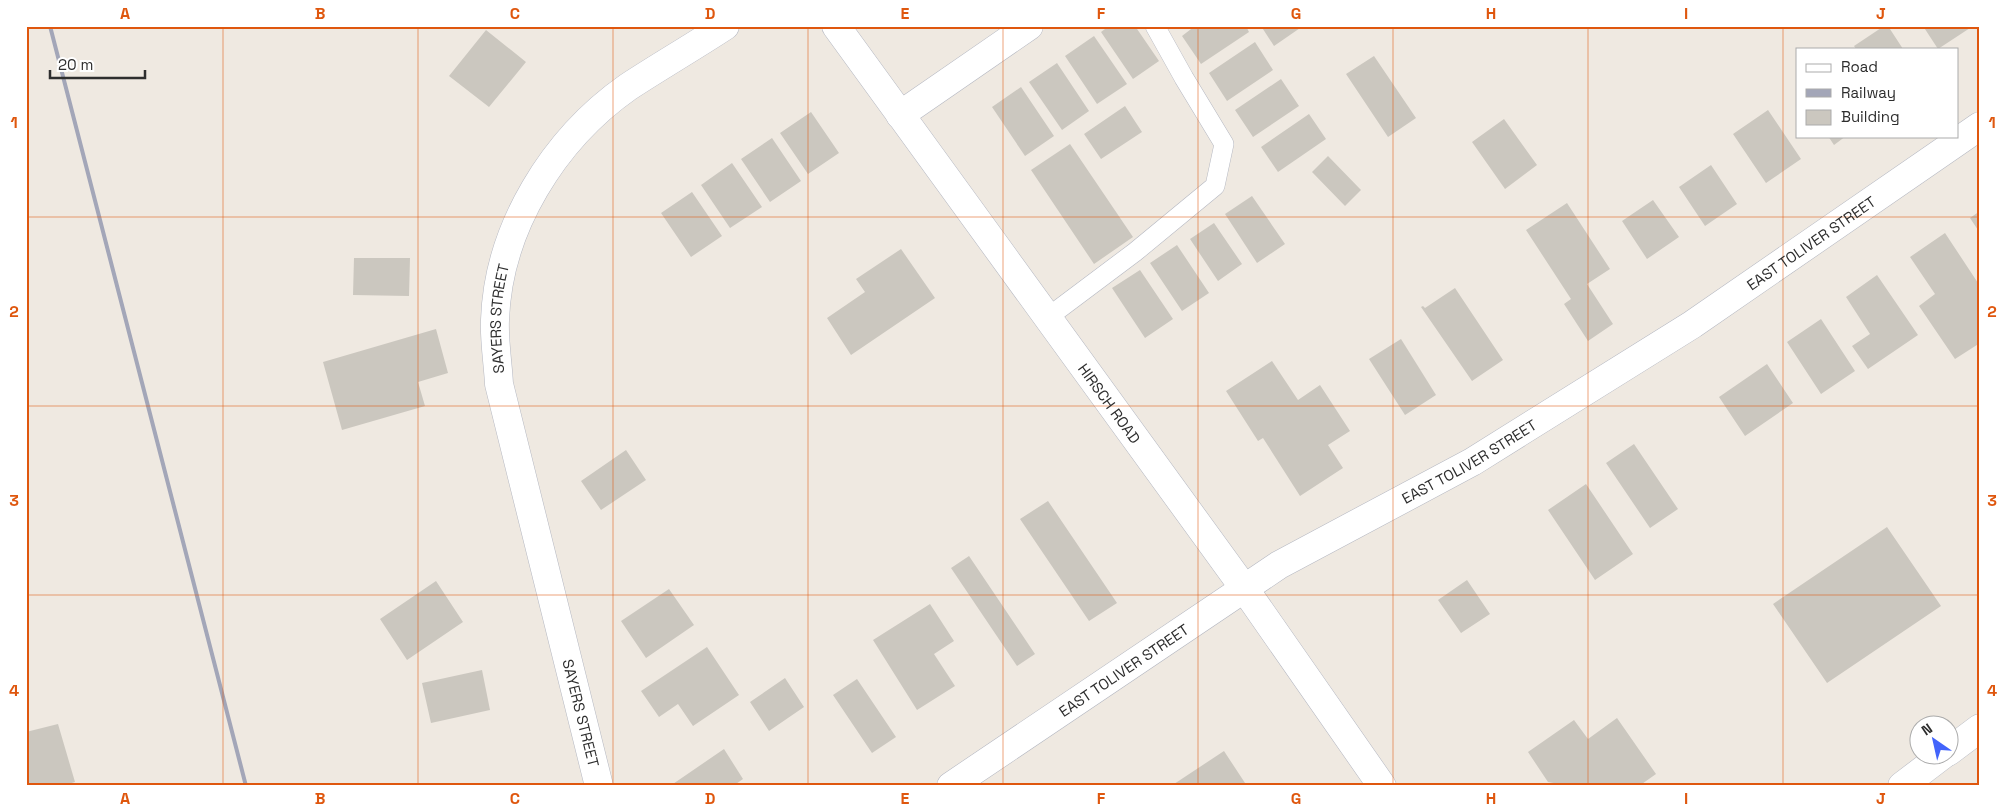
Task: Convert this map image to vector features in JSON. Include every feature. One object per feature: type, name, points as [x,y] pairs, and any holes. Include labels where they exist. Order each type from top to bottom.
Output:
[{"type":"street","name":"SAYERS STREET","points":[[598,786],[499,384],[495,320],[502,266],[520,214],[551,164],[586,123],[627,88],[725,26]]},
{"type":"street","name":"HIRSCH ROAD","points":[[836,26],[1244,588],[1380,785]]},
{"type":"street","points":[[900,115],[1028,26]]},
{"type":"street","name":"EAST TOLIVER STREET","points":[[952,786],[1279,565],[1472,462],[1685,329],[1980,126]]},
{"type":"street","points":[[1958,744],[1980,728]]},
{"type":"street","points":[[1902,786],[1931,764]]},
{"type":"lane","points":[[1047,318],[1135,252],[1215,186],[1224,144],[1155,26]]},
{"type":"building","points":[[1109,26],[1135,26],[1159,61],[1133,79],[1101,32]]},
{"type":"building","points":[[1195,26],[1246,26],[1249,32],[1201,64],[1182,36]]},
{"type":"building","points":[[1261,26],[1303,26],[1274,46]]},
{"type":"building","points":[[1884,26],[1888,26],[1902,48],[1855,48],[1854,46]]},
{"type":"building","points":[[1923,26],[1969,26],[1970,28],[1937,48]]},
{"type":"building","points":[[486,30],[526,62],[489,107],[449,76]]},
{"type":"building","points":[[1094,36],[1127,84],[1097,104],[1065,56]]},
{"type":"building","points":[[1255,42],[1273,70],[1227,101],[1209,73]]},
{"type":"building","points":[[1374,56],[1416,118],[1388,137],[1346,74]]},
{"type":"building","points":[[1057,63],[1089,111],[1062,130],[1029,82]]},
{"type":"building","points":[[1281,79],[1299,106],[1253,137],[1235,110]]},
{"type":"building","points":[[1021,87],[1054,136],[1025,156],[992,107]]},
{"type":"building","points":[[1125,106],[1142,132],[1101,159],[1084,134]]},
{"type":"building","points":[[1768,110],[1801,159],[1766,183],[1733,134]]},
{"type":"building","points":[[811,112],[839,153],[808,174],[780,133]]},
{"type":"building","points":[[1309,114],[1326,139],[1278,172],[1261,147]]},
{"type":"building","points":[[1504,119],[1537,165],[1505,189],[1472,142]]},
{"type":"building","points":[[772,138],[801,181],[770,202],[741,159]]},
{"type":"building","points":[[1829,138],[1843,138],[1834,145]]},
{"type":"building","points":[[1070,144],[1133,237],[1094,264],[1031,170]]},
{"type":"building","points":[[1328,156],[1361,190],[1345,206],[1312,172]]},
{"type":"building","points":[[732,163],[762,207],[730,228],[701,185]]},
{"type":"building","points":[[1711,165],[1737,204],[1705,226],[1679,187]]},
{"type":"building","points":[[692,192],[722,236],[691,257],[661,213]]},
{"type":"building","points":[[1252,196],[1285,244],[1257,263],[1225,214]]},
{"type":"building","points":[[1653,200],[1679,237],[1647,259],[1622,221]]},
{"type":"building","points":[[1567,203],[1610,269],[1587,284],[1613,324],[1588,341],[1564,304],[1571,299],[1526,230]]},
{"type":"building","points":[[1980,211],[1980,233],[1970,218]]},
{"type":"building","points":[[1214,223],[1242,264],[1218,281],[1190,239]]},
{"type":"building","points":[[1945,233],[1980,286],[1980,343],[1955,359],[1919,306],[1935,294],[1910,257]]},
{"type":"building","points":[[1177,245],[1209,293],[1182,311],[1150,263]]},
{"type":"building","points":[[901,249],[935,298],[851,355],[827,318],[865,292],[856,279]]},
{"type":"building","points":[[354,258],[410,258],[409,296],[353,295]]},
{"type":"building","points":[[1140,270],[1173,319],[1145,338],[1112,288]]},
{"type":"building","points":[[1877,275],[1918,335],[1868,369],[1852,346],[1870,334],[1846,297]]},
{"type":"building","points":[[1455,288],[1503,360],[1472,381],[1421,307],[1425,308]]},
{"type":"building","points":[[1821,319],[1855,371],[1821,394],[1787,342]]},
{"type":"building","points":[[436,329],[448,373],[418,382],[425,406],[342,430],[323,362]]},
{"type":"building","points":[[1401,339],[1436,395],[1405,415],[1369,359]]},
{"type":"building","points":[[1272,361],[1298,400],[1320,385],[1350,431],[1328,445],[1343,468],[1300,496],[1263,438],[1258,441],[1226,391]]},
{"type":"building","points":[[1767,364],[1793,403],[1745,436],[1719,397]]},
{"type":"building","points":[[1634,444],[1678,509],[1650,528],[1606,463]]},
{"type":"building","points":[[626,450],[646,480],[601,510],[581,481]]},
{"type":"building","points":[[1586,484],[1633,554],[1595,580],[1548,510]]},
{"type":"building","points":[[1048,501],[1117,603],[1089,621],[1020,519]]},
{"type":"building","points":[[1887,527],[1941,606],[1827,683],[1773,604]]},
{"type":"building","points":[[969,556],[1035,654],[1017,666],[951,568]]},
{"type":"building","points":[[1467,580],[1490,614],[1461,633],[1438,600]]},
{"type":"building","points":[[436,581],[463,622],[407,660],[380,619]]},
{"type":"building","points":[[669,589],[694,625],[646,658],[621,621]]},
{"type":"building","points":[[930,604],[954,641],[934,654],[955,686],[917,710],[873,640]]},
{"type":"building","points":[[707,647],[739,695],[693,726],[678,704],[659,717],[641,691]]},
{"type":"building","points":[[482,670],[490,710],[431,723],[422,683]]},
{"type":"building","points":[[785,678],[804,707],[769,731],[750,702]]},
{"type":"building","points":[[857,679],[896,737],[872,753],[833,695]]},
{"type":"building","points":[[1617,718],[1656,774],[1639,786],[1570,786],[1548,782],[1528,752],[1574,720],[1588,739]]},
{"type":"building","points":[[58,724],[75,782],[62,786],[26,786],[26,732]]},
{"type":"building","points":[[724,749],[743,779],[733,786],[670,786]]},
{"type":"building","points":[[1224,751],[1247,786],[1171,786]]},
{"type":"railway","points":[[50,26],[246,786]]}]
